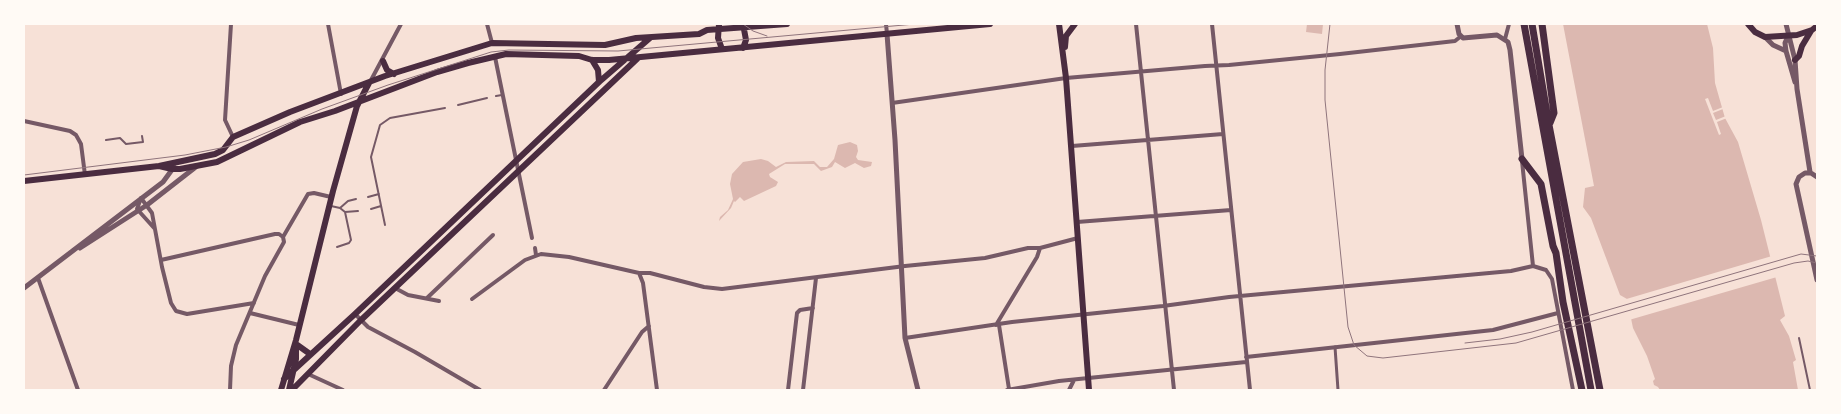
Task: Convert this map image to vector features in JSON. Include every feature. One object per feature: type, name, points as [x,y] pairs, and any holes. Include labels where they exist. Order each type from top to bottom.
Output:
[{"type":"highway","points":[[1524,24],[1591,390]]},
{"type":"highway","points":[[1532,24],[1600,390]]},
{"type":"highway","points":[[1542,24],[1554,112],[1550,125]]},
{"type":"highway","points":[[1522,159],[1541,184],[1553,246],[1556,253],[1563,302],[1582,390]]},
{"type":"highway","points":[[1556,253],[1562,234]]},
{"type":"main road","points":[[24,181],[159,166],[220,152],[233,137],[290,112],[394,74],[492,43],[590,46],[605,45],[620,41],[699,34],[706,30],[719,27],[743,28],[758,25],[787,24]]},
{"type":"main road","points":[[159,166],[172,169],[217,162],[300,122],[342,108],[437,72],[468,62],[506,54],[572,56],[592,60],[624,59],[990,24]]},
{"type":"main road","points":[[1058,24],[1064,55],[1072,146],[1089,390]]},
{"type":"main road","points":[[1064,55],[1066,36],[1075,24]]},
{"type":"main road","points":[[1748,24],[1756,32],[1765,37],[1788,36],[1814,28]]},
{"type":"main road","points":[[719,27],[718,38],[722,49]]},
{"type":"main road","points":[[743,28],[746,40],[743,48]]},
{"type":"main road","points":[[1795,60],[1799,56],[1806,37],[1814,28]]},
{"type":"main road","points":[[284,379],[355,314],[599,82],[650,38]]},
{"type":"main road","points":[[291,390],[360,321],[638,58]]},
{"type":"main road","points":[[592,60],[598,70],[599,82]]},
{"type":"main road","points":[[383,61],[388,70],[394,74]]},
{"type":"main road","points":[[291,390],[295,368],[296,342],[299,325],[331,197],[360,100],[369,83]]},
{"type":"main road","points":[[296,342],[310,354]]},
{"type":"main road","points":[[281,390],[291,352],[296,342]]},
{"type":"main road","points":[[291,352],[292,362],[295,368],[308,374]]},
{"type":"street","points":[[231,24],[225,120],[233,137]]},
{"type":"street","points":[[328,24],[341,94]]},
{"type":"street","points":[[369,83],[383,61],[401,24]]},
{"type":"street","points":[[487,24],[492,43]]},
{"type":"street","points":[[886,24],[905,338],[918,390]]},
{"type":"street","points":[[1136,24],[1174,390]]},
{"type":"street","points":[[1212,24],[1250,390]]},
{"type":"street","points":[[1457,24],[1460,37]]},
{"type":"street","points":[[1509,24],[1505,40],[1510,50],[1533,266]]},
{"type":"street","points":[[1786,24],[1795,60],[1797,89],[1810,172],[1817,177]]},
{"type":"street","points":[[892,104],[1066,78],[1216,66],[1455,41],[1460,37],[1464,38],[1493,35],[1505,40]]},
{"type":"street","points":[[1788,36],[1785,43],[1786,50],[1790,70],[1797,89]]},
{"type":"street","points":[[1765,37],[1773,44],[1786,50]]},
{"type":"street","points":[[495,56],[517,171],[532,238]]},
{"type":"street","points":[[24,121],[70,131],[76,135],[81,144],[85,175]]},
{"type":"street","points":[[1072,146],[1223,134]]},
{"type":"street","points":[[24,288],[163,182],[178,161]]},
{"type":"street","points":[[67,256],[138,212],[197,166]]},
{"type":"street","points":[[1810,172],[1799,177],[1796,187],[1817,280]]},
{"type":"street","points":[[230,390],[236,345],[265,276],[284,242],[283,237],[308,194],[314,193],[331,197]]},
{"type":"street","points":[[141,198],[152,213],[161,260],[173,308],[180,313],[186,314],[254,303]]},
{"type":"street","points":[[141,198],[136,206],[138,212],[155,229]]},
{"type":"street","points":[[1077,222],[1231,210]]},
{"type":"street","points":[[161,260],[275,234],[283,237]]},
{"type":"street","points":[[427,298],[493,235]]},
{"type":"street","points":[[472,298],[525,260],[536,255],[545,254],[569,257],[639,273],[650,273],[704,287],[722,289],[984,258],[1028,248],[1040,248],[1078,238]]},
{"type":"street","points":[[535,248],[536,255]]},
{"type":"street","points":[[1040,248],[1037,257],[997,325],[1008,390],[1088,378],[1171,371],[1246,362]]},
{"type":"street","points":[[905,338],[1012,322],[1240,297],[1512,271],[1533,266],[1541,267],[1550,274],[1573,390]]},
{"type":"street","points":[[639,273],[643,283],[657,390]]},
{"type":"street","points":[[38,278],[78,390]]},
{"type":"street","points":[[803,390],[814,308],[816,278]]},
{"type":"street","points":[[395,288],[408,295],[439,301]]},
{"type":"street","points":[[788,390],[797,313],[800,310],[814,308]]},
{"type":"street","points":[[250,312],[299,325]]},
{"type":"street","points":[[1246,357],[1492,330],[1558,313]]},
{"type":"street","points":[[355,314],[360,321],[368,327],[414,351],[480,390]]},
{"type":"street","points":[[604,390],[642,332],[649,326]]},
{"type":"street","points":[[1335,347],[1338,390]]},
{"type":"street","points":[[308,374],[343,390]]},
{"type":"street","points":[[1069,390],[1074,380]]},
{"type":"lane","points":[[496,96],[502,95]]},
{"type":"lane","points":[[458,105],[487,98]]},
{"type":"lane","points":[[385,225],[371,157],[380,125],[385,120],[403,114],[445,108]]},
{"type":"lane","points":[[106,140],[120,138],[126,144],[143,142],[142,136]]},
{"type":"lane","points":[[368,197],[379,194]]},
{"type":"lane","points":[[340,208],[348,201],[356,199]]},
{"type":"lane","points":[[329,206],[340,208],[345,212],[351,240],[349,243],[336,247]]},
{"type":"lane","points":[[371,208],[381,206]]},
{"type":"lane","points":[[345,212],[358,211]]},
{"type":"lane","points":[[1799,338],[1810,390]]},
{"type":"shaded area","points":[[1307,24],[1323,24],[1322,34],[1306,32]]},
{"type":"shaded area","points":[[1563,24],[1707,24],[1713,48],[1715,83],[1725,118],[1738,142],[1761,220],[1785,316],[1780,320],[1789,336],[1796,360],[1793,362],[1798,390],[1660,390],[1654,385],[1653,381],[1655,379],[1647,356],[1633,328],[1627,299],[1620,295],[1591,218],[1583,207],[1585,188],[1594,186]]},
{"type":"shaded area","points":[[850,142],[857,145],[858,151],[856,157],[858,160],[872,162],[871,166],[864,168],[855,163],[845,168],[835,162],[832,167],[821,171],[814,164],[785,164],[769,174],[770,177],[778,182],[776,186],[744,201],[740,197],[735,202],[734,201],[731,208],[719,221],[720,217],[728,210],[733,199],[730,184],[732,174],[743,162],[761,159],[768,161],[776,167],[786,162],[814,161],[820,167],[827,167],[834,159],[838,145]]},
{"type":"pier","points":[[1708,98],[1713,111],[1723,107],[1723,109],[1713,113],[1716,120],[1726,116],[1727,118],[1717,122],[1721,134],[1719,135],[1705,99]]},
{"type":"pier","points":[[1772,256],[1777,277],[1629,320],[1625,300],[1623,300]]},
{"type":"tram line","points":[[743,24],[753,31],[767,36]]},
{"type":"tram line","points":[[24,175],[185,155],[226,147],[249,140],[322,109],[388,85],[491,52],[509,50],[618,51],[915,24]]},
{"type":"tram line","points":[[1330,24],[1325,70],[1325,100],[1348,327],[1354,345],[1367,356],[1383,358],[1516,343],[1794,263],[1808,261],[1817,263]]},
{"type":"tram line","points":[[1465,343],[1500,339],[1532,332],[1801,254],[1817,256]]}]
